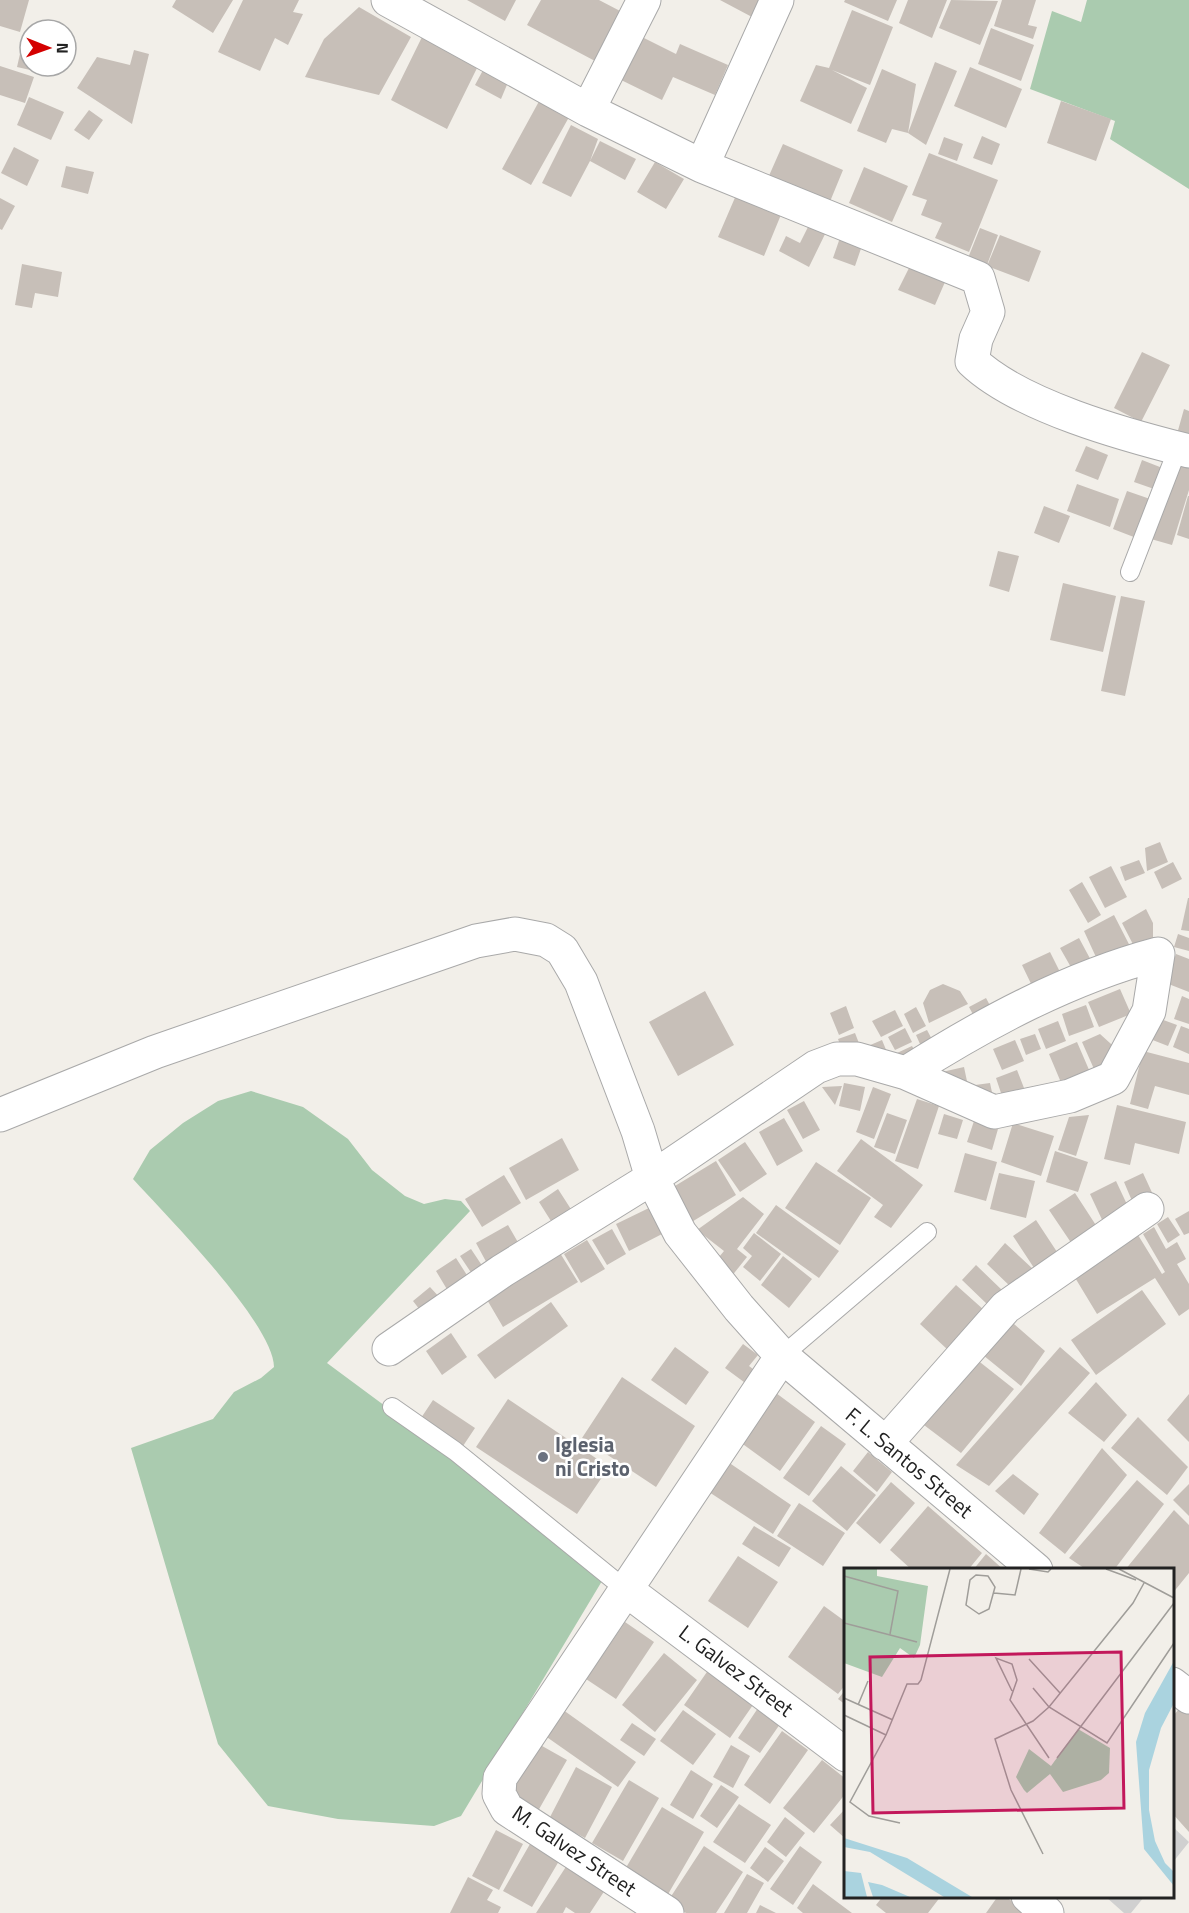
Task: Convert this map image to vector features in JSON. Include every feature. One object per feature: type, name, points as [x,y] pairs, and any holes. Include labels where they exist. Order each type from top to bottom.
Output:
[{"type":"street","points":[[388,0],[588,110],[702,166],[978,278],[988,312],[976,339],[972,361],[987,375],[1003,386],[1072,416],[1183,450]]},
{"type":"street","points":[[588,110],[644,0]]},
{"type":"street","points":[[702,166],[777,0]]},
{"type":"street","name":"F. L. Santos Street","points":[[0,1115],[166,1048],[476,941],[515,934],[546,940],[562,950],[581,982],[638,1131],[652,1178],[680,1233],[739,1308],[782,1356],[1035,1568]]},
{"type":"street","points":[[389,1349],[502,1271],[652,1178],[816,1067],[837,1059],[856,1059],[906,1072],[994,1112],[1070,1096],[1113,1078],[1149,1011],[1158,954],[1112,966],[1020,1007],[968,1034],[906,1072]]},
{"type":"street","points":[[885,1444],[1006,1306],[1147,1209]]},
{"type":"street","points":[[625,1589],[782,1356]]},
{"type":"street","name":"L. Galvez Street","points":[[625,1589],[844,1753]]},
{"type":"street","name":"M. Galvez Street","points":[[625,1589],[500,1778],[499,1794],[507,1809],[667,1913]]},
{"type":"street","points":[[1174,1685],[1189,1697]]},
{"type":"street","points":[[1030,1898],[1047,1913]]},
{"type":"lane","points":[[1130,572],[1183,450]]},
{"type":"lane","points":[[782,1356],[927,1232]]},
{"type":"lane","points":[[392,1407],[455,1451],[625,1589]]},
{"type":"shaded area","points":[[1174,1828],[1189,1842],[1174,1861]]},
{"type":"shaded area","points":[[1107,1898],[1143,1898],[1131,1913],[1124,1913]]},
{"type":"green space","points":[[1087,0],[1189,0],[1189,189],[1110,139],[1115,121],[1030,89],[1052,11],[1081,22]]},
{"type":"green space","points":[[251,1091],[303,1107],[348,1139],[372,1170],[405,1196],[424,1204],[445,1199],[461,1201],[470,1211],[327,1363],[608,1571],[461,1816],[434,1826],[338,1819],[268,1806],[218,1744],[131,1448],[213,1419],[234,1392],[261,1378],[274,1367],[269,1348],[238,1298],[191,1242],[133,1179],[150,1150],[183,1123],[218,1101]]},
{"type":"building","points":[[0,0],[29,0],[24,18],[18,18],[18,31],[0,26]]},
{"type":"building","points":[[176,0],[233,0],[213,33],[172,7]]},
{"type":"building","points":[[243,0],[299,0],[293,12],[303,14],[288,45],[275,38],[260,71],[218,52]]},
{"type":"building","points":[[467,0],[516,0],[505,21]]},
{"type":"building","points":[[541,0],[599,0],[622,12],[595,61],[527,25]]},
{"type":"building","points":[[720,0],[761,0],[752,17]]},
{"type":"building","points":[[845,0],[897,0],[888,21],[844,2]]},
{"type":"building","points":[[908,0],[947,0],[932,38],[899,23]]},
{"type":"building","points":[[951,0],[998,1],[980,45],[939,28]]},
{"type":"building","points":[[1002,0],[1036,0],[1028,25],[1037,27],[1033,39],[994,26]]},
{"type":"building","points":[[359,7],[411,37],[379,95],[305,77],[324,39]]},
{"type":"building","points":[[852,10],[893,27],[870,85],[832,70],[867,88],[851,124],[800,101],[816,65],[829,68]]},
{"type":"building","points":[[991,28],[1034,45],[1021,81],[978,64]]},
{"type":"building","points":[[640,36],[676,54],[680,44],[728,65],[715,95],[673,77],[662,100],[619,79]]},
{"type":"building","points":[[422,37],[478,66],[447,129],[391,100]]},
{"type":"building","points":[[134,50],[149,54],[132,124],[77,88],[97,57],[130,65]]},
{"type":"building","points":[[489,59],[511,75],[501,99],[475,85]]},
{"type":"building","points":[[935,62],[957,71],[926,145],[908,133]]},
{"type":"building","points":[[0,66],[18,72],[18,78],[34,78],[25,103],[0,95]]},
{"type":"building","points":[[970,67],[1022,89],[1006,128],[954,106]]},
{"type":"building","points":[[882,69],[916,84],[908,133],[892,129],[886,143],[857,131]]},
{"type":"building","points":[[543,94],[573,110],[531,185],[502,169]]},
{"type":"building","points":[[29,97],[64,112],[51,140],[17,125]]},
{"type":"building","points":[[1061,101],[1111,119],[1096,161],[1047,143]]},
{"type":"building","points":[[89,110],[103,120],[89,140],[74,130]]},
{"type":"building","points":[[571,125],[598,139],[590,161],[571,197],[542,183]]},
{"type":"building","points":[[982,136],[1000,144],[992,165],[973,158]]},
{"type":"building","points":[[944,137],[963,144],[957,161],[938,154]]},
{"type":"building","points":[[600,141],[636,159],[625,180],[590,161]]},
{"type":"building","points":[[783,144],[843,170],[829,204],[768,178]]},
{"type":"building","points":[[14,147],[39,160],[27,186],[1,173]]},
{"type":"building","points":[[929,153],[998,180],[969,252],[935,238],[942,223],[921,215],[927,200],[912,195]]},
{"type":"building","points":[[655,162],[684,179],[666,209],[637,192]]},
{"type":"building","points":[[66,166],[94,172],[88,194],[61,187]]},
{"type":"building","points":[[864,167],[908,186],[892,222],[849,203]]},
{"type":"building","points":[[740,186],[785,205],[764,256],[718,237]]},
{"type":"building","points":[[0,198],[15,206],[2,230],[0,229]]},
{"type":"building","points":[[812,219],[828,228],[809,267],[779,251],[786,236],[800,243]]},
{"type":"building","points":[[980,228],[998,235],[987,265],[968,258]]},
{"type":"building","points":[[843,229],[865,237],[855,266],[833,258]]},
{"type":"building","points":[[1000,235],[1041,251],[1029,282],[987,266]]},
{"type":"building","points":[[22,264],[62,272],[58,297],[35,293],[32,308],[15,305]]},
{"type":"building","points":[[910,266],[945,282],[935,305],[898,290]]},
{"type":"building","points":[[1142,352],[1170,365],[1141,422],[1114,408]]},
{"type":"building","points":[[1184,409],[1189,411],[1189,438],[1177,434]]},
{"type":"building","points":[[1086,446],[1108,455],[1098,480],[1075,471]]},
{"type":"building","points":[[1142,460],[1165,469],[1157,490],[1134,482]]},
{"type":"building","points":[[1175,462],[1189,466],[1189,490],[1172,545],[1151,539]]},
{"type":"building","points":[[1077,484],[1119,499],[1110,527],[1067,511]]},
{"type":"building","points":[[1127,491],[1153,500],[1139,539],[1113,529]]},
{"type":"building","points":[[1189,496],[1189,539],[1177,535]]},
{"type":"building","points":[[1044,506],[1070,516],[1059,543],[1034,533]]},
{"type":"building","points":[[998,551],[1019,556],[1009,592],[989,586]]},
{"type":"building","points":[[1063,583],[1116,596],[1103,652],[1050,640]]},
{"type":"building","points":[[1121,596],[1145,601],[1125,696],[1101,691]]},
{"type":"building","points":[[1160,842],[1168,862],[1147,871],[1145,848]]},
{"type":"building","points":[[1139,860],[1145,873],[1125,881],[1120,867]]},
{"type":"building","points":[[1173,862],[1182,879],[1162,889],[1154,872]]},
{"type":"building","points":[[1111,866],[1127,897],[1105,908],[1089,877]]},
{"type":"building","points":[[1082,882],[1101,915],[1088,923],[1069,890]]},
{"type":"building","points":[[1189,898],[1189,931],[1181,930]]},
{"type":"building","points":[[1146,909],[1153,923],[1153,945],[1138,954],[1122,923]]},
{"type":"building","points":[[1114,915],[1133,952],[1101,968],[1084,931]]},
{"type":"building","points":[[1178,934],[1189,938],[1189,951],[1174,947]]},
{"type":"building","points":[[1079,938],[1094,966],[1076,976],[1060,948]]},
{"type":"building","points":[[1050,952],[1063,978],[1035,992],[1022,965]]},
{"type":"building","points":[[1176,954],[1189,959],[1189,992],[1166,983]]},
{"type":"building","points":[[943,984],[960,991],[968,1004],[929,1023],[923,1003],[930,990]]},
{"type":"building","points":[[1120,989],[1131,1014],[1099,1027],[1088,1002]]},
{"type":"building","points":[[705,991],[734,1045],[678,1076],[649,1022]]},
{"type":"building","points":[[1182,996],[1189,999],[1189,1024],[1174,1019]]},
{"type":"building","points":[[986,998],[994,1013],[977,1022],[969,1007]]},
{"type":"building","points":[[1086,1005],[1094,1027],[1069,1036],[1062,1014]]},
{"type":"building","points":[[846,1006],[854,1028],[839,1035],[830,1013]]},
{"type":"building","points":[[916,1007],[926,1026],[913,1033],[904,1014]]},
{"type":"building","points":[[895,1010],[903,1026],[881,1037],[872,1021]]},
{"type":"building","points":[[1158,1018],[1177,1025],[1168,1046],[1150,1039]]},
{"type":"building","points":[[1058,1021],[1066,1041],[1046,1049],[1038,1029]]},
{"type":"building","points":[[1181,1026],[1189,1029],[1189,1054],[1173,1047]]},
{"type":"building","points":[[905,1028],[912,1042],[895,1050],[888,1037]]},
{"type":"building","points":[[927,1030],[936,1047],[924,1053],[916,1035]]},
{"type":"building","points":[[855,1033],[862,1051],[845,1058],[838,1039]]},
{"type":"building","points":[[1035,1034],[1041,1049],[1026,1055],[1020,1039]]},
{"type":"building","points":[[1100,1034],[1121,1053],[1098,1078],[1082,1042]]},
{"type":"building","points":[[882,1040],[889,1057],[868,1046]]},
{"type":"building","points":[[1015,1040],[1024,1061],[1002,1070],[993,1049]]},
{"type":"building","points":[[1077,1042],[1093,1079],[1065,1092],[1049,1054]]},
{"type":"building","points":[[912,1046],[917,1055],[902,1063],[897,1053]]},
{"type":"building","points":[[1143,1051],[1189,1063],[1189,1095],[1155,1086],[1148,1109],[1130,1104]]},
{"type":"building","points":[[964,1067],[968,1086],[942,1072]]},
{"type":"building","points":[[1017,1070],[1024,1088],[1002,1096],[996,1078]]},
{"type":"building","points":[[844,1083],[865,1087],[860,1111],[839,1106]]},
{"type":"building","points":[[990,1083],[993,1097],[968,1086]]},
{"type":"building","points":[[842,1086],[835,1105],[822,1087]]},
{"type":"building","points":[[873,1087],[891,1094],[874,1139],[856,1132]]},
{"type":"building","points":[[917,1099],[939,1106],[918,1169],[895,1161]]},
{"type":"building","points":[[804,1101],[820,1130],[803,1139],[787,1110]]},
{"type":"building","points":[[1117,1105],[1186,1122],[1179,1154],[1135,1143],[1130,1165],[1104,1159]]},
{"type":"building","points":[[887,1113],[907,1120],[895,1154],[874,1147]]},
{"type":"building","points":[[944,1114],[963,1120],[957,1139],[938,1134]]},
{"type":"building","points":[[1089,1115],[1076,1156],[1058,1150],[1069,1117]]},
{"type":"building","points":[[784,1118],[803,1151],[777,1166],[759,1132]]},
{"type":"building","points":[[974,1121],[998,1129],[992,1150],[967,1142]]},
{"type":"building","points":[[1013,1123],[1054,1136],[1041,1176],[1001,1162]]},
{"type":"building","points":[[562,1138],[579,1170],[526,1200],[509,1168]]},
{"type":"building","points":[[861,1139],[923,1185],[891,1228],[874,1217],[883,1205],[837,1171]]},
{"type":"building","points":[[745,1142],[767,1174],[740,1192],[718,1160]]},
{"type":"building","points":[[1055,1151],[1088,1162],[1078,1192],[1046,1182]]},
{"type":"building","points":[[965,1153],[997,1162],[986,1201],[954,1192]]},
{"type":"building","points":[[716,1161],[736,1195],[690,1223],[670,1189]]},
{"type":"building","points":[[816,1162],[871,1198],[840,1245],[785,1208]]},
{"type":"building","points":[[999,1173],[1035,1181],[1026,1218],[990,1209]]},
{"type":"building","points":[[1143,1173],[1155,1199],[1135,1208],[1124,1182]]},
{"type":"building","points":[[504,1175],[521,1203],[482,1227],[465,1199]]},
{"type":"building","points":[[1116,1181],[1131,1213],[1105,1226],[1090,1194]]},
{"type":"building","points":[[558,1189],[576,1217],[556,1229],[539,1202]]},
{"type":"building","points":[[1075,1193],[1101,1233],[1076,1250],[1049,1210]]},
{"type":"building","points":[[743,1197],[764,1214],[737,1249],[747,1257],[727,1282],[710,1268],[724,1251],[697,1230]]},
{"type":"building","points":[[776,1205],[839,1251],[819,1278],[756,1233]]},
{"type":"building","points":[[651,1207],[664,1233],[629,1251],[616,1224]]},
{"type":"building","points":[[1189,1211],[1189,1233],[1184,1235],[1175,1219]]},
{"type":"building","points":[[1168,1217],[1180,1235],[1168,1243],[1157,1224]]},
{"type":"building","points":[[1036,1220],[1061,1258],[1038,1274],[1013,1236]]},
{"type":"building","points":[[508,1225],[523,1251],[490,1269],[476,1243]]},
{"type":"building","points":[[1154,1227],[1166,1249],[1177,1242],[1186,1259],[1177,1264],[1189,1284],[1189,1309],[1179,1316],[1155,1278],[1097,1314],[1074,1276],[1138,1235],[1162,1274],[1165,1272],[1143,1234]]},
{"type":"building","points":[[612,1229],[626,1254],[607,1265],[592,1240]]},
{"type":"building","points":[[754,1233],[781,1254],[760,1281],[743,1267],[752,1256],[743,1248]]},
{"type":"building","points":[[587,1240],[605,1269],[581,1283],[564,1254]]},
{"type":"building","points":[[1005,1243],[1033,1269],[1013,1289],[987,1264]]},
{"type":"building","points":[[471,1249],[487,1273],[476,1280],[460,1256]]},
{"type":"building","points":[[560,1253],[578,1282],[503,1327],[486,1298]]},
{"type":"building","points":[[783,1256],[812,1279],[789,1308],[761,1285]]},
{"type":"building","points":[[456,1258],[472,1283],[451,1296],[436,1271]]},
{"type":"building","points":[[976,1265],[1003,1291],[989,1306],[962,1280]]},
{"type":"building","points":[[956,1285],[984,1310],[948,1350],[920,1324]]},
{"type":"building","points":[[430,1287],[441,1299],[423,1314],[413,1301]]},
{"type":"building","points":[[1142,1290],[1166,1324],[1096,1375],[1071,1340]]},
{"type":"building","points":[[551,1302],[568,1326],[495,1379],[477,1355]]},
{"type":"building","points":[[1006,1317],[1045,1351],[1021,1386],[978,1351]]},
{"type":"building","points":[[451,1333],[467,1357],[442,1375],[426,1351]]},
{"type":"building","points":[[743,1344],[758,1355],[749,1366],[761,1375],[752,1388],[725,1368]]},
{"type":"building","points":[[675,1347],[709,1372],[686,1405],[651,1380]]},
{"type":"building","points":[[1060,1347],[1090,1373],[989,1486],[956,1465]]},
{"type":"building","points":[[976,1359],[1014,1389],[961,1453],[920,1422]]},
{"type":"building","points":[[622,1377],[695,1426],[656,1487],[582,1438]]},
{"type":"building","points":[[1096,1382],[1127,1415],[1104,1442],[1068,1413]]},
{"type":"building","points":[[776,1393],[815,1422],[780,1471],[740,1442]]},
{"type":"building","points":[[1189,1394],[1189,1442],[1167,1420]]},
{"type":"building","name":"Iglesia ni Cristo","points":[[508,1399],[609,1467],[577,1514],[476,1447]]},
{"type":"building","points":[[433,1400],[475,1428],[461,1449],[419,1421]]},
{"type":"building","points":[[1138,1417],[1188,1467],[1167,1495],[1111,1448]]},
{"type":"building","points":[[821,1426],[846,1444],[809,1496],[783,1478]]},
{"type":"building","points":[[1102,1448],[1127,1475],[1065,1554],[1039,1533]]},
{"type":"building","points":[[868,1452],[892,1472],[877,1492],[853,1471]]},
{"type":"building","points":[[728,1462],[791,1505],[773,1534],[709,1492]]},
{"type":"building","points":[[841,1466],[876,1495],[847,1531],[812,1501]]},
{"type":"building","points":[[1013,1474],[1039,1494],[1024,1515],[995,1491]]},
{"type":"building","points":[[1137,1480],[1164,1504],[1116,1568],[1084,1568],[1069,1558]]},
{"type":"building","points":[[891,1482],[915,1503],[880,1544],[856,1523]]},
{"type":"building","points":[[1189,1484],[1189,1516],[1173,1500]]},
{"type":"building","points":[[799,1503],[845,1533],[823,1566],[777,1536]]},
{"type":"building","points":[[928,1506],[982,1553],[970,1568],[910,1568],[890,1550]]},
{"type":"building","points":[[1174,1510],[1189,1525],[1189,1573],[1174,1592],[1174,1568],[1127,1568]]},
{"type":"building","points":[[754,1526],[791,1548],[779,1567],[742,1544]]},
{"type":"building","points":[[986,1554],[1002,1568],[975,1568]]},
{"type":"building","points":[[738,1556],[778,1582],[748,1628],[708,1601]]},
{"type":"building","points":[[824,1606],[844,1621],[844,1686],[838,1694],[788,1657]]},
{"type":"building","points":[[625,1622],[654,1642],[616,1699],[586,1679]]},
{"type":"building","points":[[664,1653],[697,1680],[655,1732],[622,1705]]},
{"type":"building","points":[[709,1669],[755,1702],[730,1738],[684,1705]]},
{"type":"building","points":[[844,1692],[844,1704],[838,1699]]},
{"type":"building","points":[[764,1699],[787,1714],[760,1753],[738,1738]]},
{"type":"building","points":[[559,1707],[636,1762],[618,1787],[541,1733]]},
{"type":"building","points":[[1181,1707],[1189,1713],[1189,1832],[1174,1815],[1174,1715]]},
{"type":"building","points":[[683,1710],[716,1734],[693,1765],[660,1741]]},
{"type":"building","points":[[632,1723],[656,1739],[644,1756],[620,1740]]},
{"type":"building","points":[[782,1731],[808,1750],[770,1804],[744,1785]]},
{"type":"building","points":[[535,1742],[567,1760],[538,1811],[507,1794]]},
{"type":"building","points":[[731,1745],[750,1756],[733,1788],[713,1777]]},
{"type":"building","points":[[822,1760],[844,1777],[844,1796],[814,1833],[783,1808]]},
{"type":"building","points":[[576,1767],[612,1787],[585,1838],[549,1819]]},
{"type":"building","points":[[691,1770],[713,1784],[693,1819],[670,1805]]},
{"type":"building","points":[[629,1780],[659,1798],[623,1861],[592,1843]]},
{"type":"building","points":[[721,1785],[739,1797],[717,1828],[700,1816]]},
{"type":"building","points":[[739,1804],[771,1825],[745,1863],[713,1842]]},
{"type":"building","points":[[662,1807],[704,1832],[667,1896],[624,1871]]},
{"type":"building","points":[[844,1810],[844,1837],[830,1825]]},
{"type":"building","points":[[785,1817],[805,1833],[786,1857],[767,1842]]},
{"type":"building","points":[[496,1830],[523,1844],[499,1890],[472,1876]]},
{"type":"building","points":[[530,1844],[559,1861],[532,1907],[503,1891]]},
{"type":"building","points":[[704,1846],[743,1872],[716,1913],[686,1913],[668,1901]]},
{"type":"building","points":[[800,1846],[822,1862],[793,1905],[770,1889]]},
{"type":"building","points":[[765,1847],[784,1861],[768,1882],[750,1868]]},
{"type":"building","points":[[569,1862],[607,1887],[590,1913],[575,1913],[566,1907],[563,1913],[536,1913]]},
{"type":"building","points":[[747,1874],[764,1883],[747,1913],[724,1913]]},
{"type":"building","points":[[468,1877],[493,1890],[487,1900],[501,1907],[498,1913],[450,1913]]},
{"type":"building","points":[[813,1884],[852,1913],[803,1913],[797,1908]]},
{"type":"building","points":[[881,1898],[939,1898],[928,1913],[886,1913],[876,1905]]},
{"type":"building","points":[[997,1898],[1008,1898],[1027,1913],[986,1913]]},
{"type":"building","points":[[760,1905],[776,1913],[756,1913]]},
{"type":"place","name":"Iglesia ni Cristo","points":[[543,1457]]}]
